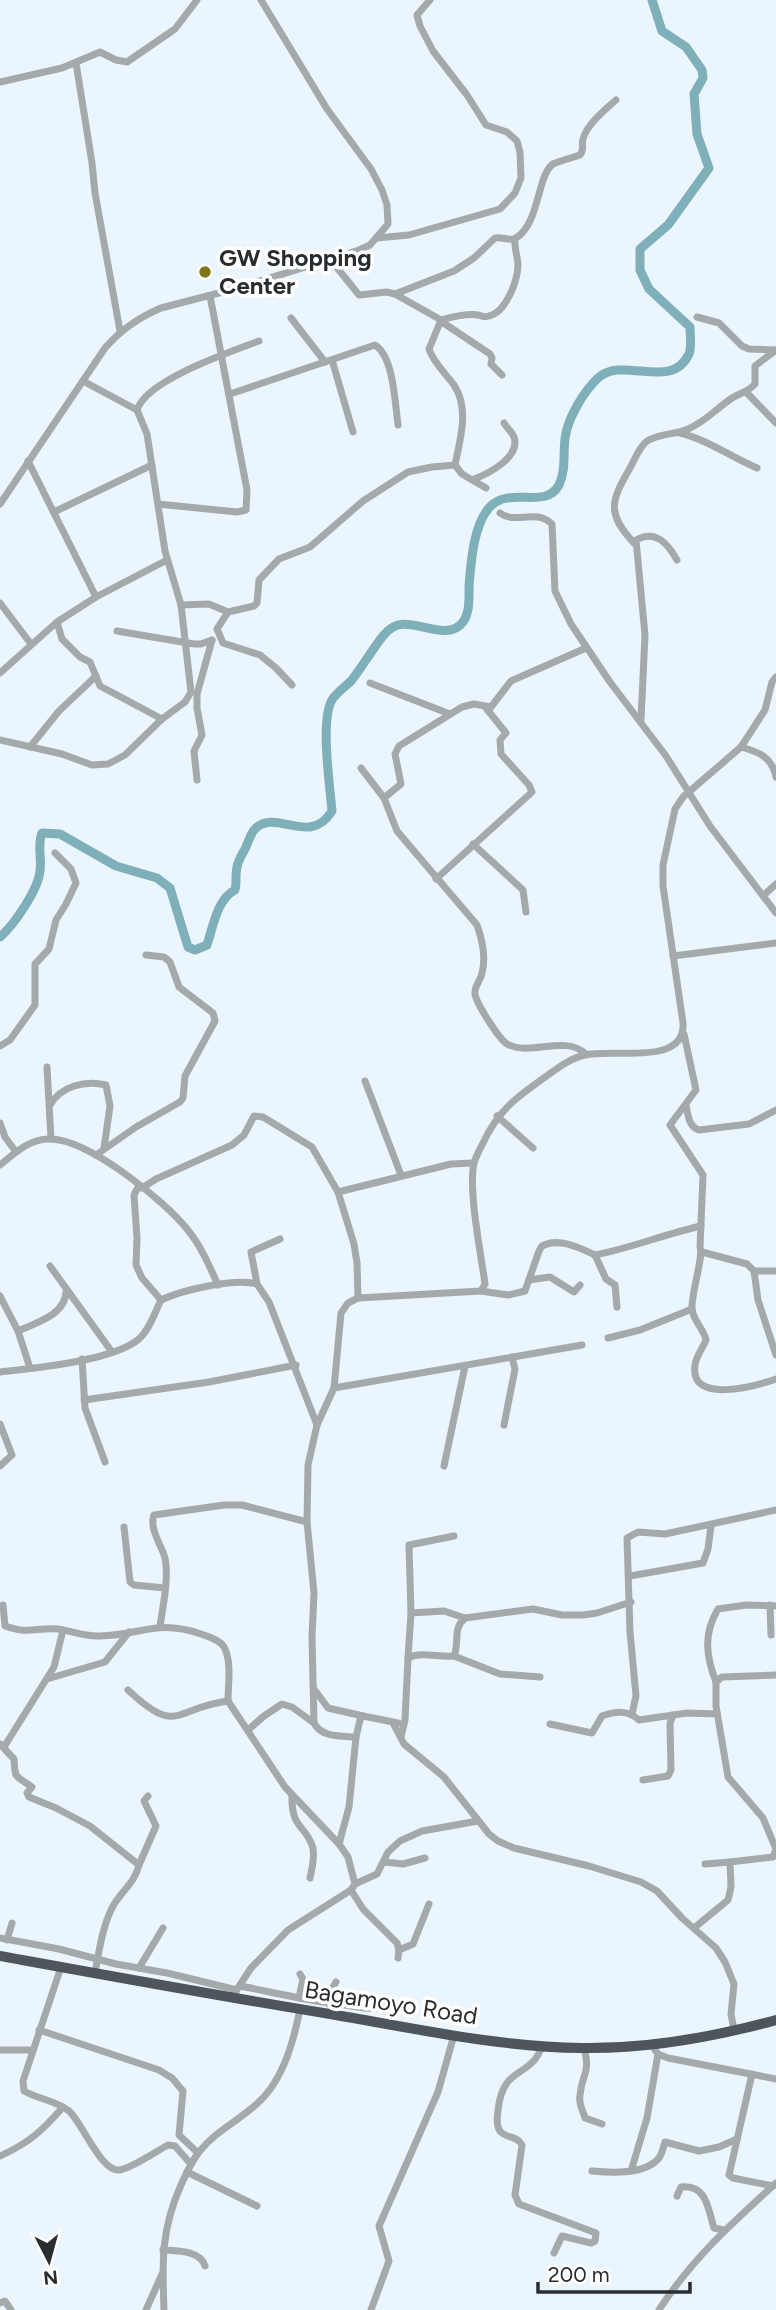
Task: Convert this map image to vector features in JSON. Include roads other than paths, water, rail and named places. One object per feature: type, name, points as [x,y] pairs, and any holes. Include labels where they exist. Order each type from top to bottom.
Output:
[{"type":"highway","name":"Bagamoyo Road","points":[[0,1956],[95,1973],[236,1991],[454,2035],[542,2046],[655,2049],[776,2020]]},
{"type":"street","points":[[0,82],[76,63],[100,52],[127,62],[175,29],[197,0]]},
{"type":"street","points":[[0,504],[106,348],[120,331],[139,317],[370,245],[388,223],[387,205],[382,190],[327,109],[261,0]]},
{"type":"street","points":[[377,238],[409,235],[500,209],[515,193],[521,178],[517,141],[507,132],[486,125],[428,43],[417,15],[430,0]]},
{"type":"street","points":[[76,63],[95,193],[120,331]]},
{"type":"street","points":[[441,321],[476,314],[486,317],[501,307],[515,281],[518,266],[515,239],[530,221],[545,173],[555,163],[583,152],[583,139],[602,113],[616,100]]},
{"type":"street","points":[[395,294],[454,271],[474,258],[495,237],[515,239]]},
{"type":"street","points":[[330,259],[359,295],[387,292],[395,294],[490,354],[491,364],[502,375]]},
{"type":"street","points":[[158,503],[237,512],[246,510],[247,491],[210,296]]},
{"type":"street","points":[[641,721],[645,635],[643,603],[634,542],[624,532],[614,514],[616,492],[642,445],[658,436],[692,427],[731,399],[746,392],[755,384],[755,366],[776,350],[742,346],[719,323],[698,317]]},
{"type":"street","points":[[291,318],[329,361],[353,432]]},
{"type":"street","points":[[441,321],[429,349],[456,389],[462,405],[463,430],[455,465]]},
{"type":"street","points":[[136,407],[180,374],[259,341]]},
{"type":"street","points":[[230,394],[369,345],[378,346],[386,358],[398,425]]},
{"type":"street","points":[[0,740],[62,754],[92,765],[108,764],[125,755],[189,697],[191,687],[181,605],[167,560],[147,433],[136,407],[83,381]]},
{"type":"street","points":[[746,392],[776,423]]},
{"type":"street","points":[[474,479],[501,465],[514,447],[514,437],[503,423]]},
{"type":"street","points":[[676,432],[704,440],[757,468]]},
{"type":"street","points":[[28,461],[96,597]]},
{"type":"street","points":[[54,512],[152,465]]},
{"type":"street","points":[[455,465],[462,474],[486,488]]},
{"type":"street","points":[[181,605],[209,604],[228,612],[254,606],[257,603],[259,580],[279,559],[294,555],[323,538],[349,513],[399,477],[415,469],[455,465]]},
{"type":"street","points":[[500,513],[509,519],[531,515],[542,517],[552,524],[557,599],[586,648],[641,721],[710,826],[776,913]]},
{"type":"street","points":[[634,542],[642,536],[661,538],[667,542],[677,560]]},
{"type":"street","points":[[0,673],[57,622],[96,597],[167,560]]},
{"type":"street","points":[[0,604],[31,644]]},
{"type":"street","points":[[197,780],[194,751],[202,735],[197,694],[219,624],[228,612]]},
{"type":"street","points":[[57,622],[62,639],[90,663],[100,685],[162,719]]},
{"type":"street","points":[[117,631],[201,644],[215,637]]},
{"type":"street","points":[[215,637],[223,643],[260,654],[292,685]]},
{"type":"street","points":[[210,651],[223,643]]},
{"type":"street","points":[[486,708],[497,701],[506,685],[512,681],[586,648]]},
{"type":"street","points":[[30,747],[59,710],[96,676]]},
{"type":"street","points":[[776,677],[772,682],[765,710],[741,747],[679,802],[672,818],[663,864],[663,886],[684,1034],[696,1090],[670,1125],[703,1175],[702,1252],[695,1278],[692,1309],[706,1337],[694,1367],[701,1386],[715,1390],[776,1379]]},
{"type":"street","points":[[370,683],[450,714]]},
{"type":"street","points":[[384,797],[400,787],[396,750],[450,714],[468,705],[486,708],[506,733],[500,740],[501,754],[529,785],[532,792],[436,879]]},
{"type":"street","points":[[741,747],[767,758],[776,776]]},
{"type":"street","points":[[361,768],[384,797],[397,831],[467,913],[480,934],[484,961],[475,996],[499,1038],[516,1047],[571,1046],[586,1054]]},
{"type":"street","points":[[473,844],[523,890],[526,912]]},
{"type":"street","points":[[0,1046],[10,1040],[35,1005],[35,964],[48,949],[56,920],[76,883],[71,869],[55,853]]},
{"type":"street","points":[[764,895],[776,884]]},
{"type":"street","points":[[673,956],[776,943]]},
{"type":"street","points":[[96,1155],[180,1102],[183,1098],[185,1076],[215,1021],[213,1013],[179,987],[170,962],[164,957],[146,955]]},
{"type":"street","points":[[481,1292],[485,1284],[475,1212],[474,1163],[497,1116],[523,1092],[569,1061],[586,1054],[656,1052],[674,1046],[684,1034]]},
{"type":"street","points":[[47,1067],[51,1139]]},
{"type":"street","points":[[365,1081],[401,1175]]},
{"type":"street","points":[[50,1105],[65,1088],[106,1085],[110,1106],[104,1148]]},
{"type":"street","points":[[687,1105],[690,1121],[694,1128],[699,1130],[748,1124],[776,1110]]},
{"type":"street","points":[[161,1300],[142,1278],[136,1265],[134,1195],[141,1186],[232,1145],[244,1135],[254,1116],[312,1147],[338,1192],[355,1253],[358,1298]]},
{"type":"street","points":[[497,1116],[533,1149]]},
{"type":"street","points":[[0,1123],[5,1137],[16,1152]]},
{"type":"street","points":[[0,1165],[28,1144],[51,1139],[96,1155],[141,1186],[177,1217],[204,1253],[218,1285]]},
{"type":"street","points":[[338,1192],[451,1164],[474,1163]]},
{"type":"street","points":[[314,1723],[313,1566],[307,1522],[308,1465],[317,1425],[334,1388],[341,1313],[348,1303],[358,1298],[481,1292],[508,1295],[521,1293],[525,1291],[539,1251],[546,1243],[577,1247],[595,1255],[701,1226]]},
{"type":"street","points":[[280,1239],[251,1252],[257,1284],[269,1302],[296,1365],[317,1425]]},
{"type":"street","points":[[702,1252],[747,1264],[754,1271],[758,1300],[776,1355]]},
{"type":"street","points":[[595,1255],[606,1279],[615,1285],[617,1307]]},
{"type":"street","points":[[50,1266],[111,1352]]},
{"type":"street","points":[[754,1271],[776,1271]]},
{"type":"street","points":[[529,1280],[550,1277],[574,1292],[580,1285]]},
{"type":"street","points":[[0,1372],[111,1352],[141,1338],[161,1300],[218,1285],[249,1282],[257,1284]]},
{"type":"street","points":[[18,1331],[59,1310],[66,1300],[66,1291]]},
{"type":"street","points":[[0,1296],[18,1331],[30,1368]]},
{"type":"street","points":[[608,1338],[640,1330],[692,1309]]},
{"type":"street","points":[[334,1388],[582,1345]]},
{"type":"street","points":[[504,1425],[515,1369],[512,1357]]},
{"type":"street","points":[[82,1359],[84,1400],[105,1462]]},
{"type":"street","points":[[84,1400],[209,1382],[296,1365]]},
{"type":"street","points":[[444,1466],[464,1366]]},
{"type":"street","points":[[0,1423],[12,1455],[0,1466]]},
{"type":"street","points":[[160,1626],[165,1588],[164,1558],[153,1522],[155,1515],[234,1504],[252,1506],[307,1522]]},
{"type":"street","points":[[632,1714],[636,1696],[630,1632],[627,1538],[632,1533],[665,1534],[776,1510]]},
{"type":"street","points":[[630,1576],[703,1563],[711,1525]]},
{"type":"street","points":[[124,1527],[130,1582],[134,1585],[165,1588]]},
{"type":"street","points":[[401,1738],[405,1720],[411,1613],[409,1545],[454,1536]]},
{"type":"street","points":[[411,1613],[444,1611],[465,1618],[533,1609],[562,1615],[583,1615],[631,1602]]},
{"type":"street","points":[[3,1605],[5,1626],[28,1632],[56,1629],[101,1636],[160,1626],[193,1631],[221,1643],[227,1656],[230,1708],[292,1795],[345,1850],[353,1871],[353,1887],[363,1909],[397,1943],[399,1954],[413,1944],[429,1904]]},
{"type":"street","points":[[705,1864],[776,1856],[774,1840],[763,1818],[728,1777],[717,1710],[716,1682],[710,1666],[706,1638],[716,1612],[727,1606],[773,1605],[771,1635]]},
{"type":"street","points":[[454,1656],[457,1627],[465,1618]]},
{"type":"street","points":[[63,1630],[59,1651],[47,1679],[2,1746],[15,1761],[15,1775],[32,1787],[27,1793],[29,1797],[90,1826],[139,1865]]},
{"type":"street","points":[[47,1679],[105,1662],[129,1631]]},
{"type":"street","points":[[408,1658],[419,1655],[454,1656],[500,1674],[540,1677]]},
{"type":"street","points":[[716,1682],[722,1677],[776,1675]]},
{"type":"street","points":[[314,1688],[328,1708],[393,1723],[405,1720]]},
{"type":"street","points":[[128,1690],[151,1712],[167,1718],[228,1701]]},
{"type":"street","points":[[248,1731],[282,1704],[292,1707],[324,1733],[356,1737]]},
{"type":"street","points":[[550,1724],[592,1733],[605,1715],[625,1712],[639,1720],[663,1716],[671,1719],[717,1710]]},
{"type":"street","points":[[339,1844],[349,1807],[356,1737],[363,1716]]},
{"type":"street","points":[[643,1780],[668,1776],[671,1770],[671,1719]]},
{"type":"street","points":[[393,1723],[398,1728],[404,1744],[444,1777],[498,1842],[651,1886],[716,1948],[731,1974],[734,1983],[731,2014],[734,2030]]},
{"type":"street","points":[[292,1795],[294,1820],[313,1847],[310,1878]]},
{"type":"street","points":[[95,1973],[111,1909],[130,1884],[156,1826],[145,1805],[144,1801],[148,1796]]},
{"type":"street","points":[[12,1923],[4,1939],[60,1949],[236,1991],[251,1968],[288,1930],[377,1874],[394,1844],[422,1831],[478,1821]]},
{"type":"street","points":[[384,1862],[404,1864],[425,1858]]},
{"type":"street","points":[[694,1928],[728,1900],[731,1887],[730,1863]]},
{"type":"street","points":[[139,1968],[163,1928]]},
{"type":"street","points":[[61,1967],[23,2081],[23,2089],[63,2107],[74,2117],[96,2152],[110,2168],[126,2168],[169,2145],[175,2146],[189,2168],[257,2206]]},
{"type":"street","points":[[164,2310],[163,2250],[170,2208],[198,2153],[222,2128],[264,2097],[286,2060],[294,2039],[303,1979],[300,1974]]},
{"type":"street","points":[[329,2004],[332,1987],[336,1982]]},
{"type":"street","points":[[299,2004],[329,2004],[371,2010],[391,2005]]},
{"type":"street","points":[[39,2030],[159,2070],[172,2078],[183,2091],[179,2135],[198,2153]]},
{"type":"street","points":[[370,2310],[388,2261],[379,2226],[438,2092],[454,2035]]},
{"type":"street","points":[[542,2046],[538,2059],[506,2082],[500,2095],[497,2120],[498,2129],[503,2134],[519,2140],[522,2145],[515,2195],[519,2204],[596,2233],[595,2241],[591,2243],[562,2236],[554,2253]]},
{"type":"street","points":[[584,2048],[588,2068],[579,2101],[585,2118],[602,2124]]},
{"type":"street","points":[[631,2171],[647,2118],[655,2049],[668,2058],[776,2079]]},
{"type":"street","points":[[0,2050],[33,2050]]},
{"type":"street","points":[[752,2074],[730,2171],[731,2177],[774,2185]]},
{"type":"street","points":[[0,2156],[38,2136],[63,2107]]},
{"type":"street","points":[[592,2171],[611,2173],[648,2167],[662,2154],[665,2142],[696,2151],[719,2147],[737,2139]]},
{"type":"street","points":[[659,2310],[687,2271],[725,2230],[774,2185]]},
{"type":"street","points":[[677,2196],[681,2187],[688,2186],[700,2191],[708,2203],[714,2228],[725,2230]]},
{"type":"street","points":[[163,2250],[200,2256],[205,2266]]},
{"type":"street","points":[[146,2310],[162,2274]]},
{"type":"street","points":[[0,2302],[5,2301],[11,2310]]},
{"type":"waterway","points":[[0,937],[18,916],[35,888],[40,871],[42,833],[60,834],[116,866],[157,878],[170,888],[188,947],[195,950],[207,945],[220,907],[235,890],[238,864],[254,830],[264,823],[274,822],[314,826],[332,811],[327,754],[328,709],[334,697],[353,679],[388,630],[406,624],[441,630],[457,628],[467,614],[474,546],[483,517],[496,502],[506,498],[545,496],[559,485],[568,426],[574,411],[593,383],[608,372],[620,370],[671,371],[681,365],[689,354],[690,327],[649,289],[640,270],[640,249],[668,225],[709,168],[697,134],[694,94],[703,78],[702,70],[686,47],[662,31],[652,0]]},
{"type":"place","name":"GW Shopping Center","points":[[205,272]]}]
